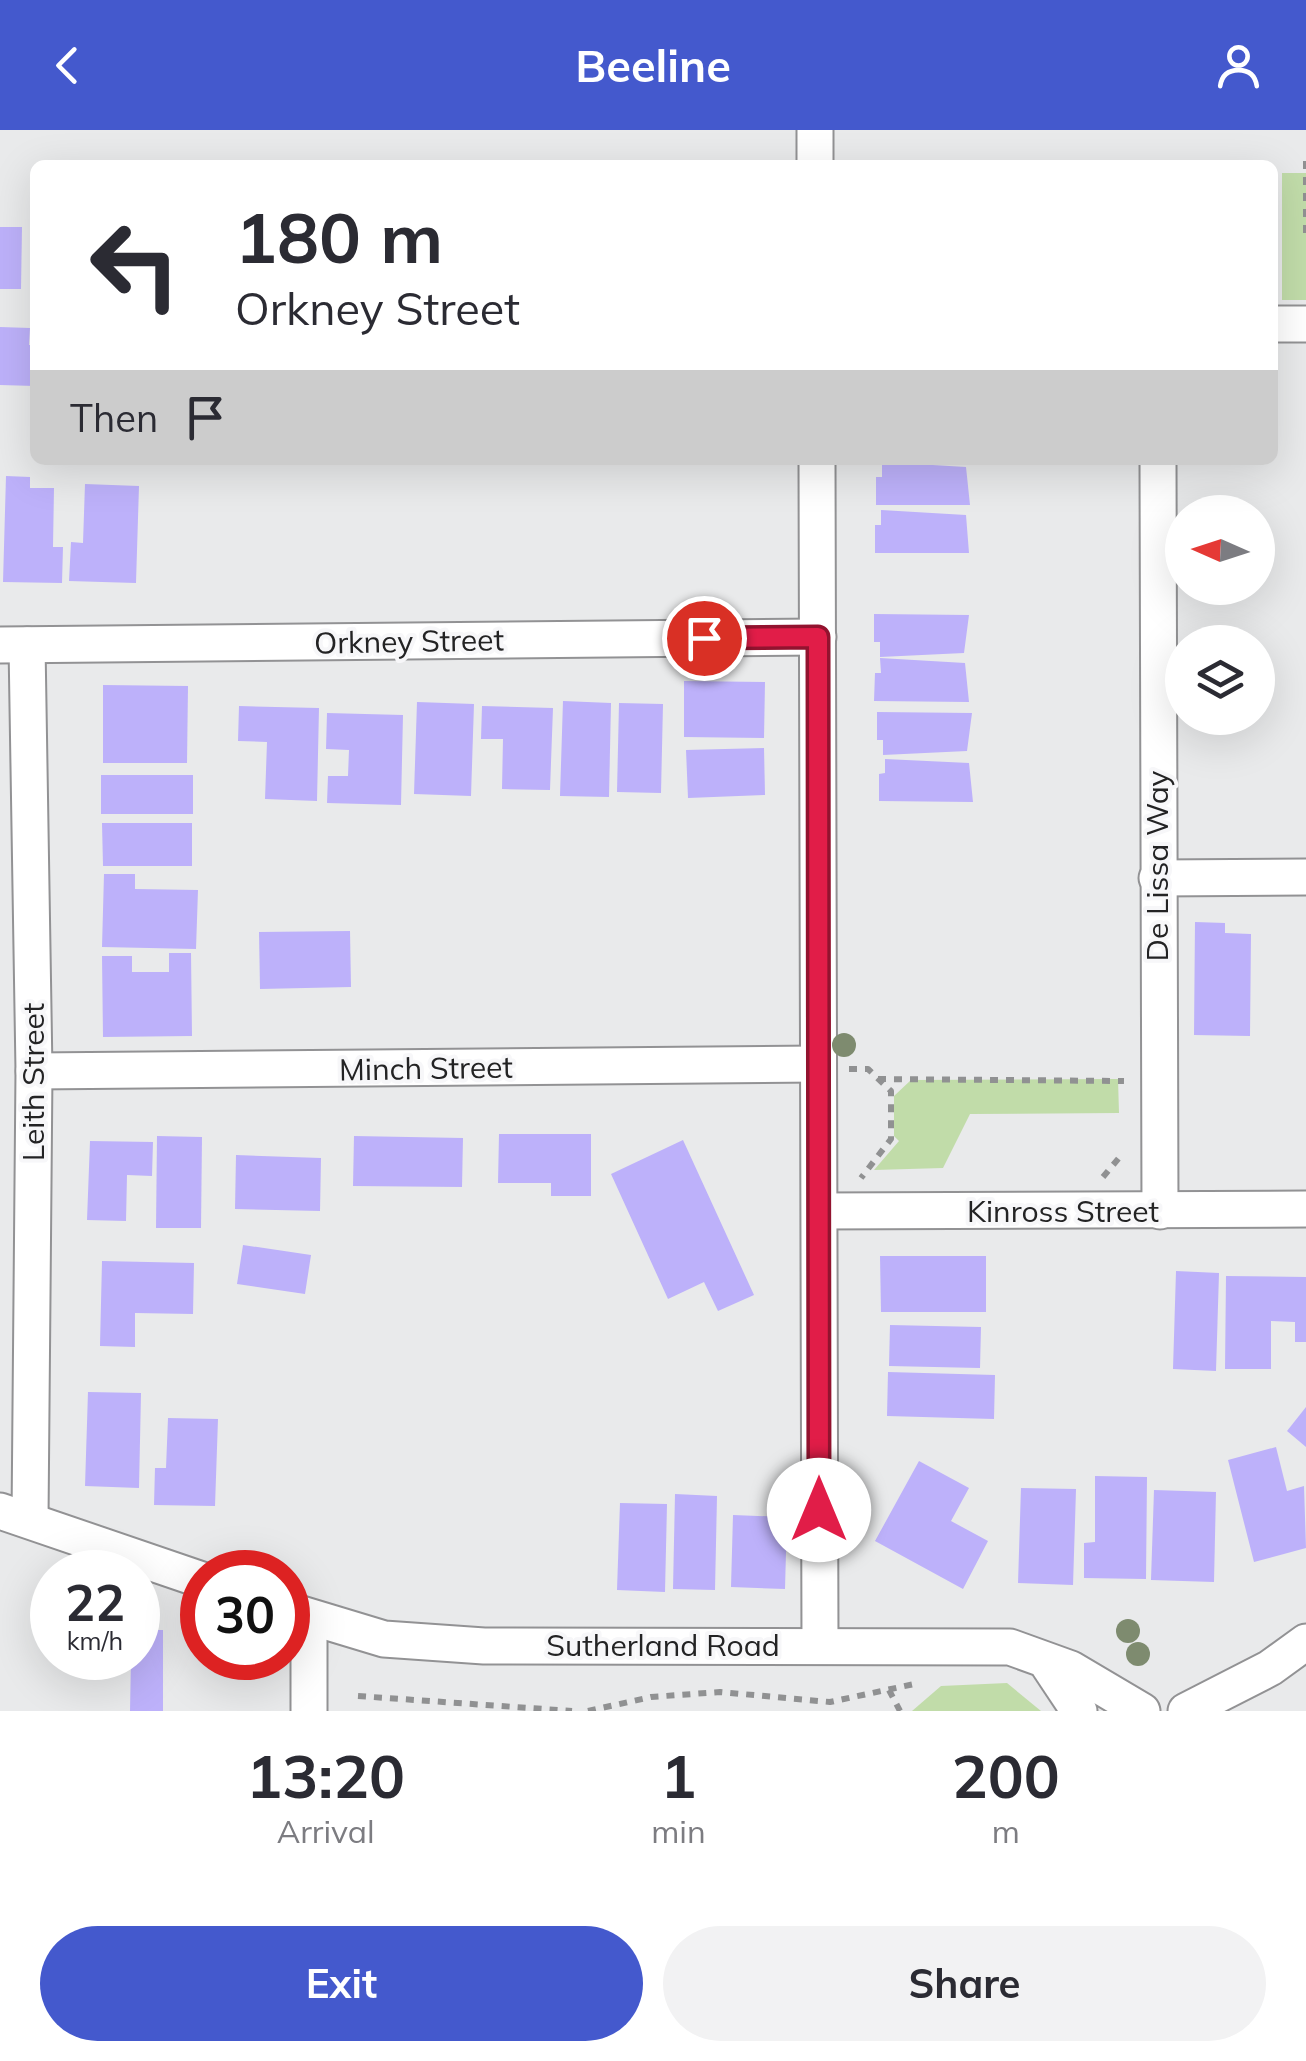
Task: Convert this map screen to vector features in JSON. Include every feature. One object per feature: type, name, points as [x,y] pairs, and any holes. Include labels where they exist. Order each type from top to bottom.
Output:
[{"type":"street","points":[[815,130],[815,160]]},
{"type":"street","points":[[1278,324],[1306,324]]},
{"type":"street","points":[[817,465],[820,1644]]},
{"type":"street","name":"De Lissa Way","points":[[1158,465],[1160,1212]]},
{"type":"street","name":"Orkney Street","points":[[14,645],[818,637]]},
{"type":"street","name":"Leith Street","points":[[14,645],[34,1071],[15,1515]]},
{"type":"street","points":[[1157,878],[1306,877]]},
{"type":"street","name":"Minch Street","points":[[34,1071],[818,1064]]},
{"type":"street","name":"Kinross Street","points":[[820,1211],[1306,1209]]},
{"type":"street","points":[[15,1515],[180,1572]]},
{"type":"street","name":"Sutherland Road","points":[[310,1617],[384,1638],[484,1646],[1010,1647],[1071,1669],[1142,1711]]},
{"type":"street","points":[[1186,1711],[1270,1668],[1306,1642]]},
{"type":"street","points":[[1041,1658],[1061,1680],[1079,1711]]},
{"type":"street","points":[[1228,1711],[1270,1668]]},
{"type":"street","points":[[305,1680],[309,1711]]},
{"type":"path","points":[[1306,161],[1306,241]]},
{"type":"path","points":[[847,1088],[847,1069],[868,1069],[891,1091],[891,1138],[860,1180],[854,1175]]},
{"type":"path","points":[[878,1079],[1124,1078],[1124,1094]]},
{"type":"path","points":[[1122,1177],[1103,1176],[1123,1158],[1123,1142]]},
{"type":"path","points":[[588,1711],[651,1698],[720,1692],[830,1702],[936,1681]]},
{"type":"path","points":[[889,1689],[900,1711]]},
{"type":"path","points":[[358,1696],[572,1711]]},
{"type":"green space","points":[[1282,173],[1306,173],[1306,300],[1282,300]]},
{"type":"green space","points":[[1118,1079],[1119,1113],[970,1114],[943,1168],[874,1170],[899,1141],[894,1136],[894,1096],[911,1080]]},
{"type":"green space","points":[[1007,1683],[1041,1711],[912,1711],[941,1686]]},
{"type":"building","points":[[0,227],[22,227],[21,289],[0,289]]},
{"type":"building","points":[[0,327],[30,328],[30,386],[0,385]]},
{"type":"building","points":[[882,465],[966,467],[970,505],[876,505],[876,477],[882,477]]},
{"type":"building","points":[[6,476],[30,477],[30,488],[54,488],[53,547],[63,547],[62,583],[3,582]]},
{"type":"building","points":[[85,484],[139,486],[136,583],[69,581],[71,542],[83,543]]},
{"type":"building","points":[[881,510],[966,515],[969,553],[875,553],[875,525],[881,525]]},
{"type":"building","points":[[874,614],[969,615],[964,653],[880,657],[880,642],[874,642]]},
{"type":"building","points":[[880,658],[965,663],[969,702],[874,701],[875,673],[881,673]]},
{"type":"building","points":[[684,681],[765,682],[764,738],[684,737]]},
{"type":"building","points":[[103,685],[188,686],[187,763],[103,763]]},
{"type":"building","points":[[563,701],[611,703],[609,797],[560,796]]},
{"type":"building","points":[[417,702],[474,704],[471,796],[414,794]]},
{"type":"building","points":[[619,703],[663,704],[661,793],[617,792]]},
{"type":"building","points":[[239,706],[319,708],[317,801],[265,799],[267,742],[238,741]]},
{"type":"building","points":[[482,706],[553,708],[550,790],[502,789],[503,739],[481,739]]},
{"type":"building","points":[[877,712],[972,713],[967,751],[883,755],[883,740],[877,740]]},
{"type":"building","points":[[327,713],[403,715],[401,805],[327,803],[328,776],[348,776],[349,750],[326,749]]},
{"type":"building","points":[[764,748],[765,795],[688,798],[686,750]]},
{"type":"building","points":[[885,759],[969,763],[973,802],[879,801],[879,774],[885,773]]},
{"type":"building","points":[[101,775],[193,775],[193,814],[101,814]]},
{"type":"building","points":[[102,823],[192,823],[192,866],[103,866]]},
{"type":"building","points":[[104,874],[135,874],[135,889],[198,890],[196,949],[102,947]]},
{"type":"building","points":[[1195,922],[1225,923],[1225,933],[1251,934],[1250,1036],[1194,1035]]},
{"type":"building","points":[[350,931],[351,987],[260,989],[259,932]]},
{"type":"building","points":[[169,953],[191,953],[192,1036],[103,1037],[102,956],[132,956],[132,972],[169,972]]},
{"type":"building","points":[[499,1134],[591,1134],[591,1196],[551,1196],[551,1183],[498,1183]]},
{"type":"building","points":[[157,1136],[202,1137],[201,1228],[156,1228]]},
{"type":"building","points":[[354,1136],[463,1138],[462,1187],[353,1186]]},
{"type":"building","points":[[683,1140],[754,1295],[718,1311],[704,1282],[668,1299],[611,1174]]},
{"type":"building","points":[[90,1141],[153,1142],[152,1176],[127,1175],[126,1221],[87,1220]]},
{"type":"building","points":[[236,1155],[321,1158],[320,1211],[235,1209]]},
{"type":"building","points":[[243,1245],[311,1255],[305,1294],[237,1284]]},
{"type":"building","points":[[880,1256],[986,1256],[986,1312],[881,1312]]},
{"type":"building","points":[[102,1261],[194,1263],[193,1314],[135,1313],[135,1347],[100,1346]]},
{"type":"building","points":[[1176,1271],[1219,1273],[1216,1371],[1173,1369]]},
{"type":"building","points":[[1226,1276],[1306,1277],[1306,1342],[1295,1342],[1295,1322],[1271,1321],[1271,1369],[1225,1369]]},
{"type":"building","points":[[890,1325],[981,1327],[980,1368],[889,1366]]},
{"type":"building","points":[[888,1372],[995,1375],[994,1419],[887,1416]]},
{"type":"building","points":[[88,1392],[141,1393],[139,1488],[85,1486]]},
{"type":"building","points":[[1306,1407],[1306,1447],[1287,1431]]},
{"type":"building","points":[[168,1418],[218,1419],[215,1506],[154,1505],[155,1468],[166,1468]]},
{"type":"building","points":[[1276,1447],[1287,1491],[1304,1486],[1306,1548],[1254,1562],[1228,1460]]},
{"type":"building","points":[[919,1461],[969,1488],[951,1521],[988,1541],[963,1589],[875,1541]]},
{"type":"building","points":[[1095,1476],[1147,1477],[1146,1579],[1084,1578],[1084,1543],[1095,1542]]},
{"type":"building","points":[[1021,1488],[1076,1489],[1073,1585],[1018,1583]]},
{"type":"building","points":[[1154,1490],[1216,1492],[1214,1582],[1151,1580]]},
{"type":"building","points":[[675,1494],[717,1496],[715,1590],[673,1589]]},
{"type":"building","points":[[620,1503],[667,1504],[665,1592],[617,1590]]},
{"type":"building","points":[[733,1515],[787,1517],[785,1589],[731,1587]]},
{"type":"building","points":[[163,1630],[163,1711],[130,1711],[131,1680],[160,1680]]},
{"type":"route","points":[[704,638],[818,637],[819,1510]]}]
